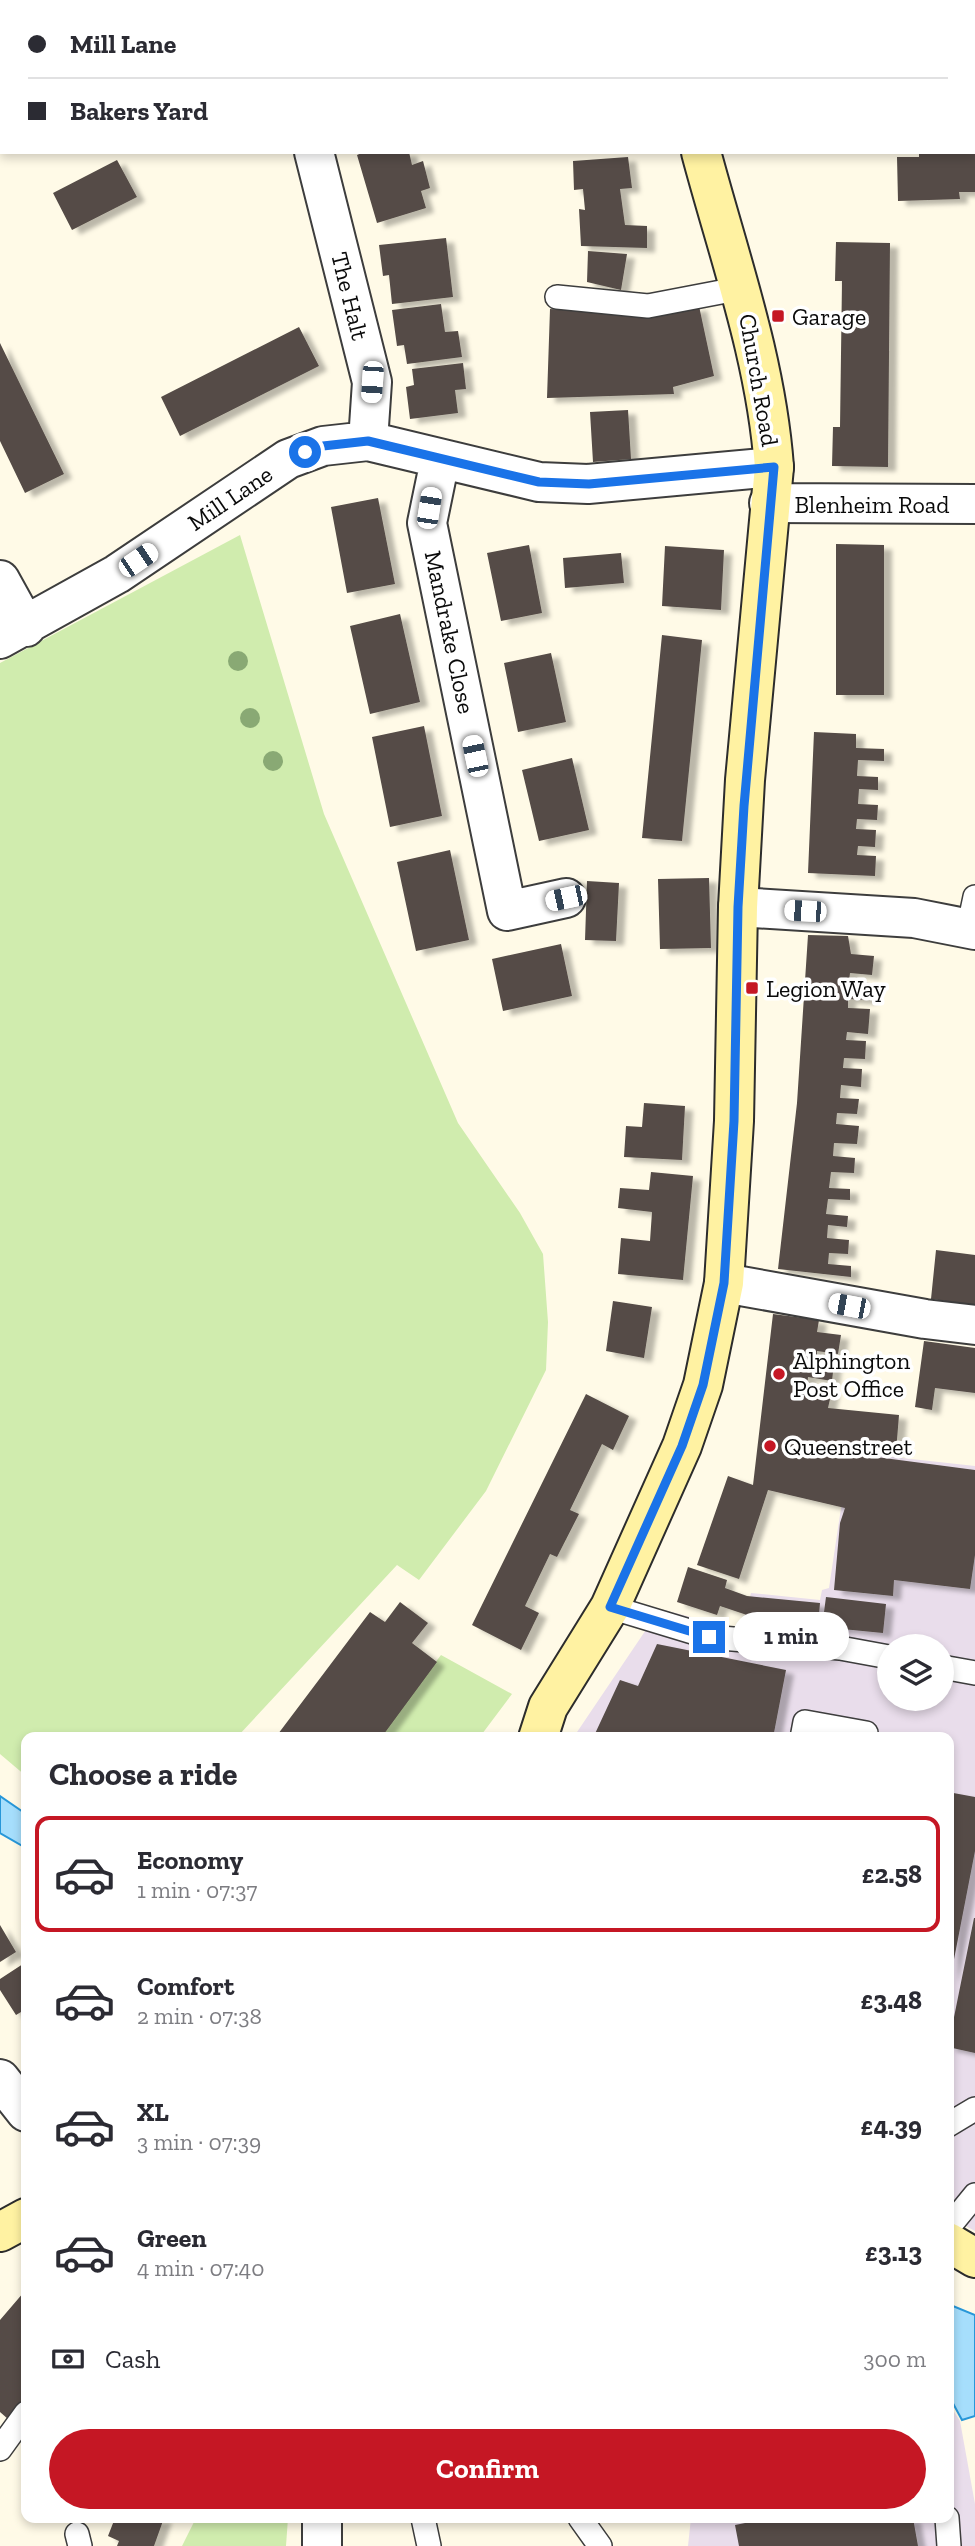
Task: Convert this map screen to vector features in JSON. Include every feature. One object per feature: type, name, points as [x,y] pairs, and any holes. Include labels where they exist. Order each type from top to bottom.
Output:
[{"type":"main road","name":"Church Road","points":[[520,1732],[543,1722],[610,1607],[682,1446],[703,1385],[724,1283],[734,1121],[738,907],[771,485],[770,418],[742,288],[707,155]]},
{"type":"main road","points":[[0,2232],[21,2221]]},
{"type":"main road","points":[[954,2246],[975,2258]]},
{"type":"street","name":"The Halt","points":[[315,154],[372,382],[368,441]]},
{"type":"street","name":"Mill Lane","points":[[13,633],[117,574],[288,459],[323,446],[368,441],[539,482],[771,485]]},
{"type":"street","name":"Mandrake Close","points":[[440,460],[427,523],[507,911],[566,898]]},
{"type":"street","name":"Blenheim Road","points":[[771,485],[975,504]]},
{"type":"street","points":[[0,580],[13,633]]},
{"type":"street","points":[[738,907],[973,919]]},
{"type":"street","points":[[724,1283],[925,1320],[975,1325]]},
{"type":"street","points":[[0,2079],[21,2106]]},
{"type":"street","points":[[322,2523],[323,2546]]},
{"type":"lane","points":[[557,297],[648,306],[742,288]]},
{"type":"lane","points":[[610,1607],[709,1637],[840,1648],[877,1655]]},
{"type":"lane","points":[[954,1669],[975,1673]]},
{"type":"lane","points":[[803,1732],[805,1721],[861,1732]]},
{"type":"lane","points":[[954,2121],[975,2109]]},
{"type":"lane","points":[[954,2221],[975,2195]]},
{"type":"lane","points":[[0,2449],[21,2420]]},
{"type":"lane","points":[[425,2523],[429,2546]]},
{"type":"lane","points":[[584,2523],[600,2546]]},
{"type":"lane","points":[[947,2523],[949,2546]]},
{"type":"shaded area","points":[[857,1453],[975,1466],[975,2231],[954,2220],[954,1732],[577,1732],[660,1609],[741,1630],[751,1593],[820,1600],[822,1590],[829,1588],[841,1508]]},
{"type":"shaded area","points":[[954,2412],[960,2421],[975,2504],[975,2546],[688,2546],[690,2523],[954,2523]]},
{"type":"green space","points":[[240,535],[324,814],[458,1123],[520,1213],[543,1254],[548,1322],[546,1370],[486,1491],[419,1580],[397,1565],[242,1732],[21,1732],[21,1772],[0,1754],[0,663]]},
{"type":"green space","points":[[441,1655],[512,1694],[484,1732],[383,1732]]},
{"type":"green space","points":[[194,2523],[288,2523],[286,2546],[182,2546]]},
{"type":"water","points":[[0,1796],[21,1811],[21,1845],[0,1833]]},
{"type":"water","points":[[954,2306],[975,2315],[975,2416],[962,2420],[954,2405]]},
{"type":"building","points":[[409,154],[412,165],[423,161],[430,188],[421,191],[426,208],[377,223],[357,155]]},
{"type":"building","points":[[919,154],[975,154],[975,192],[959,192],[960,199],[898,201],[897,157],[919,157]]},
{"type":"building","points":[[628,157],[632,188],[620,189],[625,225],[647,226],[647,248],[581,246],[579,209],[585,210],[583,189],[574,190],[573,161]]},
{"type":"building","points":[[117,160],[137,197],[72,230],[53,193]]},
{"type":"building","points":[[446,238],[453,297],[392,304],[389,275],[383,276],[379,245]]},
{"type":"building","points":[[836,242],[890,243],[888,467],[832,466],[833,427],[840,427],[842,281],[835,281]]},
{"type":"building","points":[[588,251],[627,254],[621,290],[587,282]]},
{"type":"building","points":[[441,304],[445,332],[458,331],[462,357],[407,364],[404,345],[397,346],[392,310]]},
{"type":"building","points":[[699,306],[714,376],[673,387],[674,394],[547,398],[550,309],[658,315]]},
{"type":"building","points":[[299,327],[319,366],[180,436],[161,397]]},
{"type":"building","points":[[0,343],[64,474],[25,493],[0,441]]},
{"type":"building","points":[[463,363],[466,389],[455,390],[458,413],[410,419],[406,387],[414,385],[412,369]]},
{"type":"building","points":[[628,410],[631,459],[593,462],[590,412]]},
{"type":"building","points":[[378,498],[395,584],[347,593],[331,507]]},
{"type":"building","points":[[836,544],[884,545],[884,695],[836,695]]},
{"type":"building","points":[[529,545],[542,613],[501,621],[487,553]]},
{"type":"building","points":[[665,546],[724,550],[721,610],[662,606]]},
{"type":"building","points":[[621,553],[624,583],[565,588],[563,558]]},
{"type":"building","points":[[400,614],[420,702],[370,714],[350,626]]},
{"type":"building","points":[[662,635],[702,640],[682,841],[642,838]]},
{"type":"building","points":[[551,653],[566,722],[518,732],[504,663]]},
{"type":"building","points":[[424,726],[442,816],[390,827],[372,737]]},
{"type":"building","points":[[814,732],[856,734],[856,748],[884,749],[884,761],[858,760],[857,776],[878,777],[878,790],[859,789],[858,804],[878,805],[877,820],[857,819],[856,829],[876,830],[875,847],[858,846],[857,855],[876,856],[875,876],[808,873]]},
{"type":"building","points":[[572,758],[589,830],[539,841],[522,770]]},
{"type":"building","points":[[450,850],[469,940],[416,951],[397,862]]},
{"type":"building","points":[[709,878],[711,948],[660,949],[658,879]]},
{"type":"building","points":[[587,881],[619,883],[616,941],[585,940]]},
{"type":"building","points":[[808,935],[848,936],[851,954],[874,956],[872,975],[850,973],[849,981],[870,983],[869,1000],[848,999],[848,1008],[870,1009],[868,1034],[847,1032],[846,1040],[866,1041],[865,1059],[844,1058],[843,1068],[862,1069],[861,1087],[841,1085],[840,1098],[859,1099],[857,1114],[837,1113],[836,1124],[859,1126],[857,1144],[834,1143],[833,1156],[855,1158],[854,1173],[831,1172],[829,1188],[850,1189],[850,1200],[828,1199],[826,1214],[848,1216],[847,1227],[828,1225],[827,1238],[849,1240],[848,1254],[829,1253],[828,1264],[851,1266],[851,1277],[778,1269],[797,1103]]},
{"type":"building","points":[[561,944],[572,996],[503,1011],[492,959]]},
{"type":"building","points":[[644,1103],[685,1106],[682,1160],[624,1157],[626,1126],[642,1127]]},
{"type":"building","points":[[651,1172],[693,1176],[683,1280],[618,1274],[621,1238],[650,1241],[652,1212],[618,1208],[620,1188],[649,1190]]},
{"type":"building","points":[[936,1250],[975,1255],[975,1305],[931,1299]]},
{"type":"building","points":[[613,1301],[652,1307],[644,1358],[606,1351]]},
{"type":"building","points":[[773,1314],[819,1320],[817,1332],[841,1335],[838,1354],[817,1351],[817,1360],[834,1363],[832,1381],[808,1377],[807,1387],[832,1390],[828,1408],[899,1415],[896,1452],[862,1450],[861,1455],[975,1470],[975,1555],[970,1589],[894,1580],[893,1596],[834,1590],[840,1523],[845,1508],[768,1490],[739,1579],[697,1565],[728,1476],[753,1485]]},
{"type":"building","points":[[924,1341],[975,1348],[975,1393],[935,1388],[932,1410],[915,1407]]},
{"type":"building","points":[[586,1394],[629,1416],[613,1450],[602,1444],[570,1510],[579,1514],[557,1557],[550,1554],[525,1606],[539,1613],[521,1650],[472,1625]]},
{"type":"building","points":[[688,1567],[727,1580],[725,1588],[747,1596],[820,1603],[818,1626],[756,1618],[720,1606],[717,1615],[677,1602]]},
{"type":"building","points":[[826,1597],[886,1604],[883,1633],[822,1627]]},
{"type":"building","points":[[400,1602],[428,1623],[412,1643],[437,1662],[385,1732],[280,1732],[370,1612],[385,1622]]},
{"type":"building","points":[[657,1644],[786,1670],[774,1732],[596,1732],[620,1680],[638,1686]]},
{"type":"building","points":[[954,1793],[975,1797],[975,1851],[954,1959]]},
{"type":"building","points":[[975,1918],[975,2053],[954,2048],[954,2017]]},
{"type":"building","points":[[0,1925],[16,1952],[0,1962]]},
{"type":"building","points":[[21,1965],[21,2012],[16,2015],[0,1990],[0,1979]]},
{"type":"building","points":[[21,2296],[21,2403],[8,2419],[0,2412],[0,2320]]},
{"type":"building","points":[[113,2523],[162,2523],[154,2546],[117,2546],[119,2541],[108,2536]]},
{"type":"building","points":[[914,2523],[918,2546],[739,2546],[735,2525]]},
{"type":"place","name":"Garage","points":[[778,316]]},
{"type":"place","name":"Legion Way","points":[[752,988]]},
{"type":"place","name":"Alphington Post Office","points":[[779,1374]]},
{"type":"place","name":"Queenstreet","points":[[770,1446]]},
{"type":"route","points":[[305,452],[323,446],[368,441],[539,482],[589,484],[774,467],[745,780],[738,907],[734,1121],[724,1283],[703,1385],[682,1446],[655,1513],[610,1607],[709,1637]]}]
